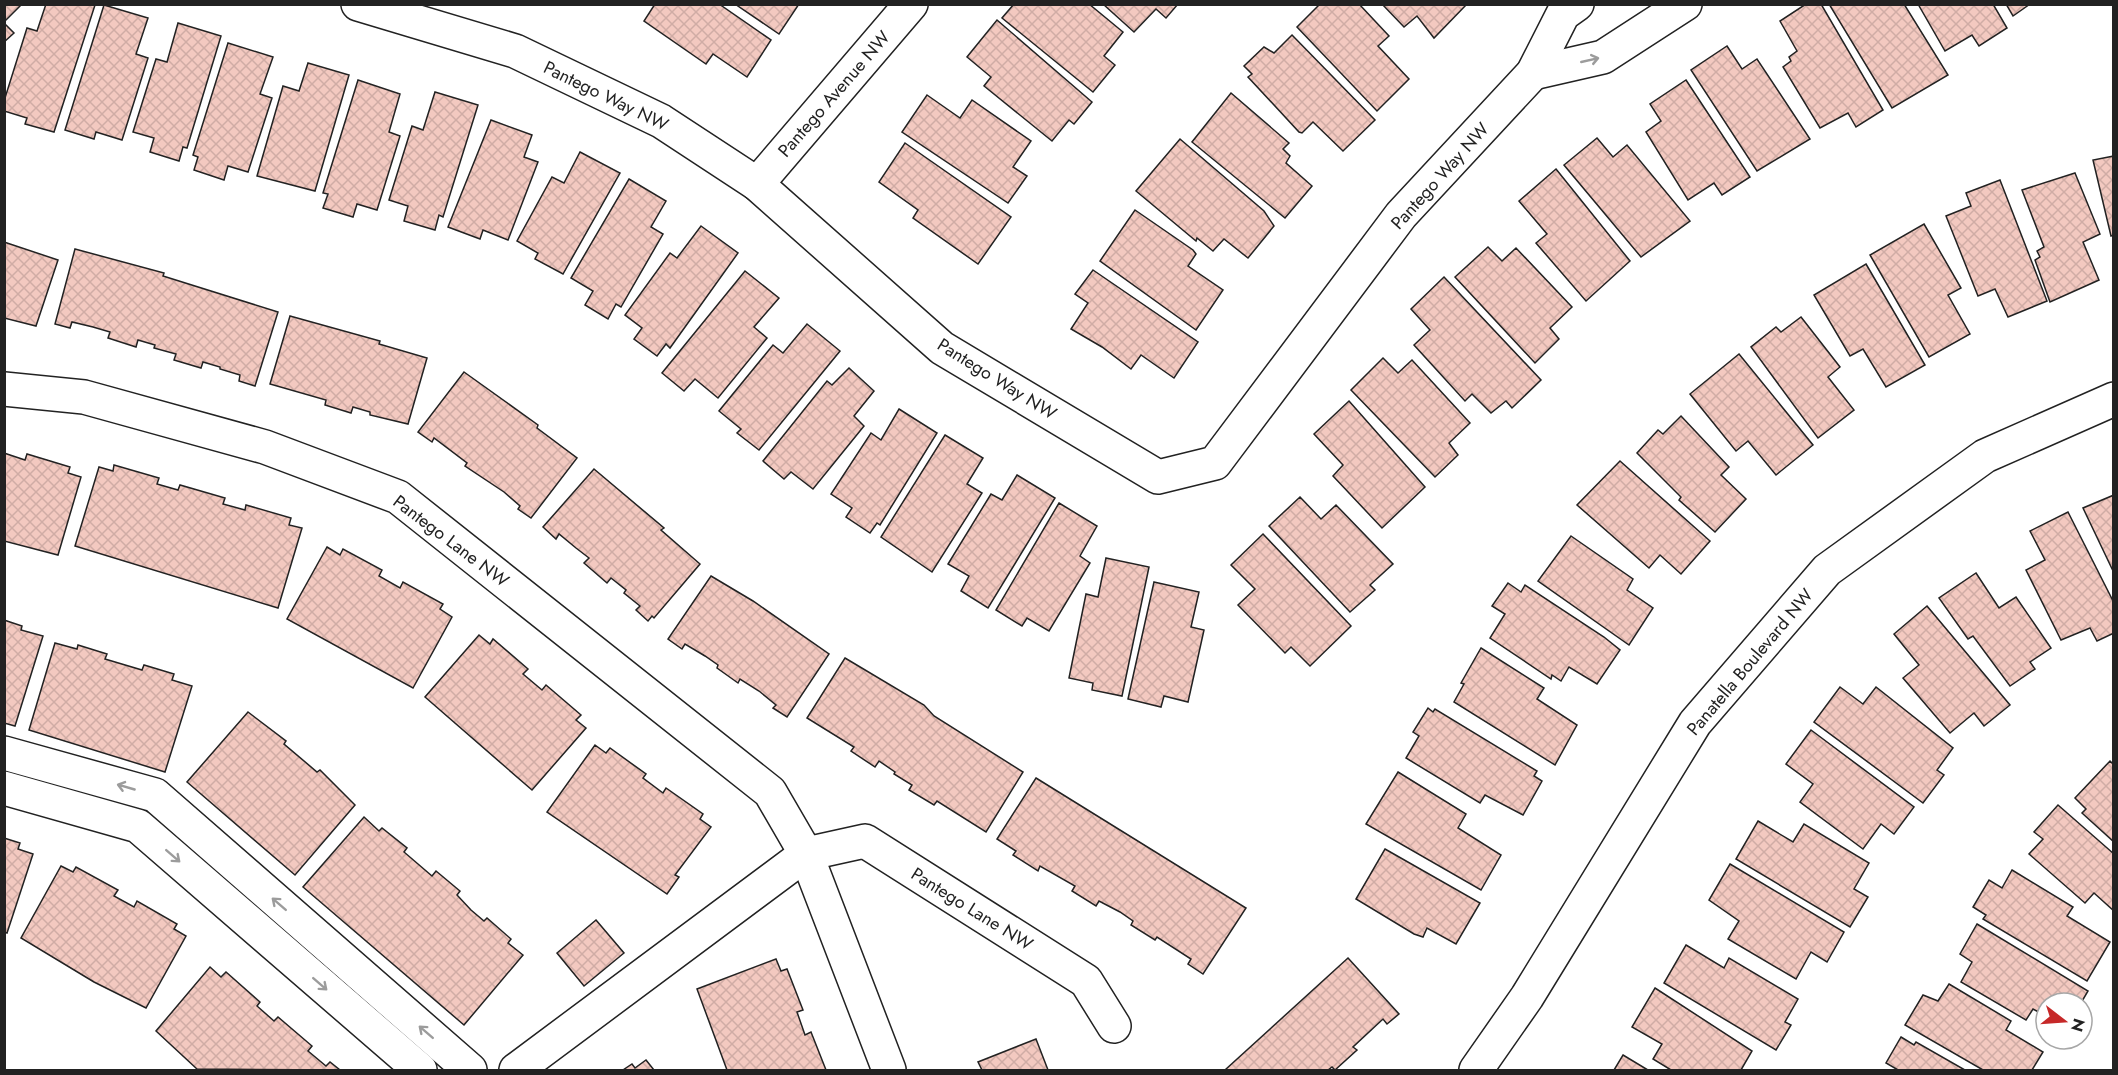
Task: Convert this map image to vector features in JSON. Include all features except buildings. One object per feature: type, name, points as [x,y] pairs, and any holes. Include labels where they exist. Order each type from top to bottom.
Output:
[{"type":"street","name":"Pantego Way NW","points":[[358,4],[515,51],[662,121],[757,184],[942,348],[1158,477],[1215,463],[1401,215],[1533,74],[1563,14],[1577,4]]},
{"type":"street","name":"Pantego Avenue NW","points":[[757,184],[911,4]]},
{"type":"street","points":[[1533,74],[1603,57],[1685,4]]},
{"type":"street","name":"Pantego Lane NW","points":[[4,390],[96,400],[264,447],[398,497],[770,792],[806,854],[889,1071]]},
{"type":"street","name":"Panatella Boulevard NW","points":[[1476,1071],[1527,997],[1695,723],[1827,570],[1985,456],[2114,399]]},
{"type":"street","points":[[4,753],[155,795],[470,1071]]},
{"type":"street","points":[[4,788],[138,826],[420,1071]]},
{"type":"street","name":"Pantego Lane NW","points":[[516,1071],[806,854],[865,841],[1086,981],[1114,1026]]}]
